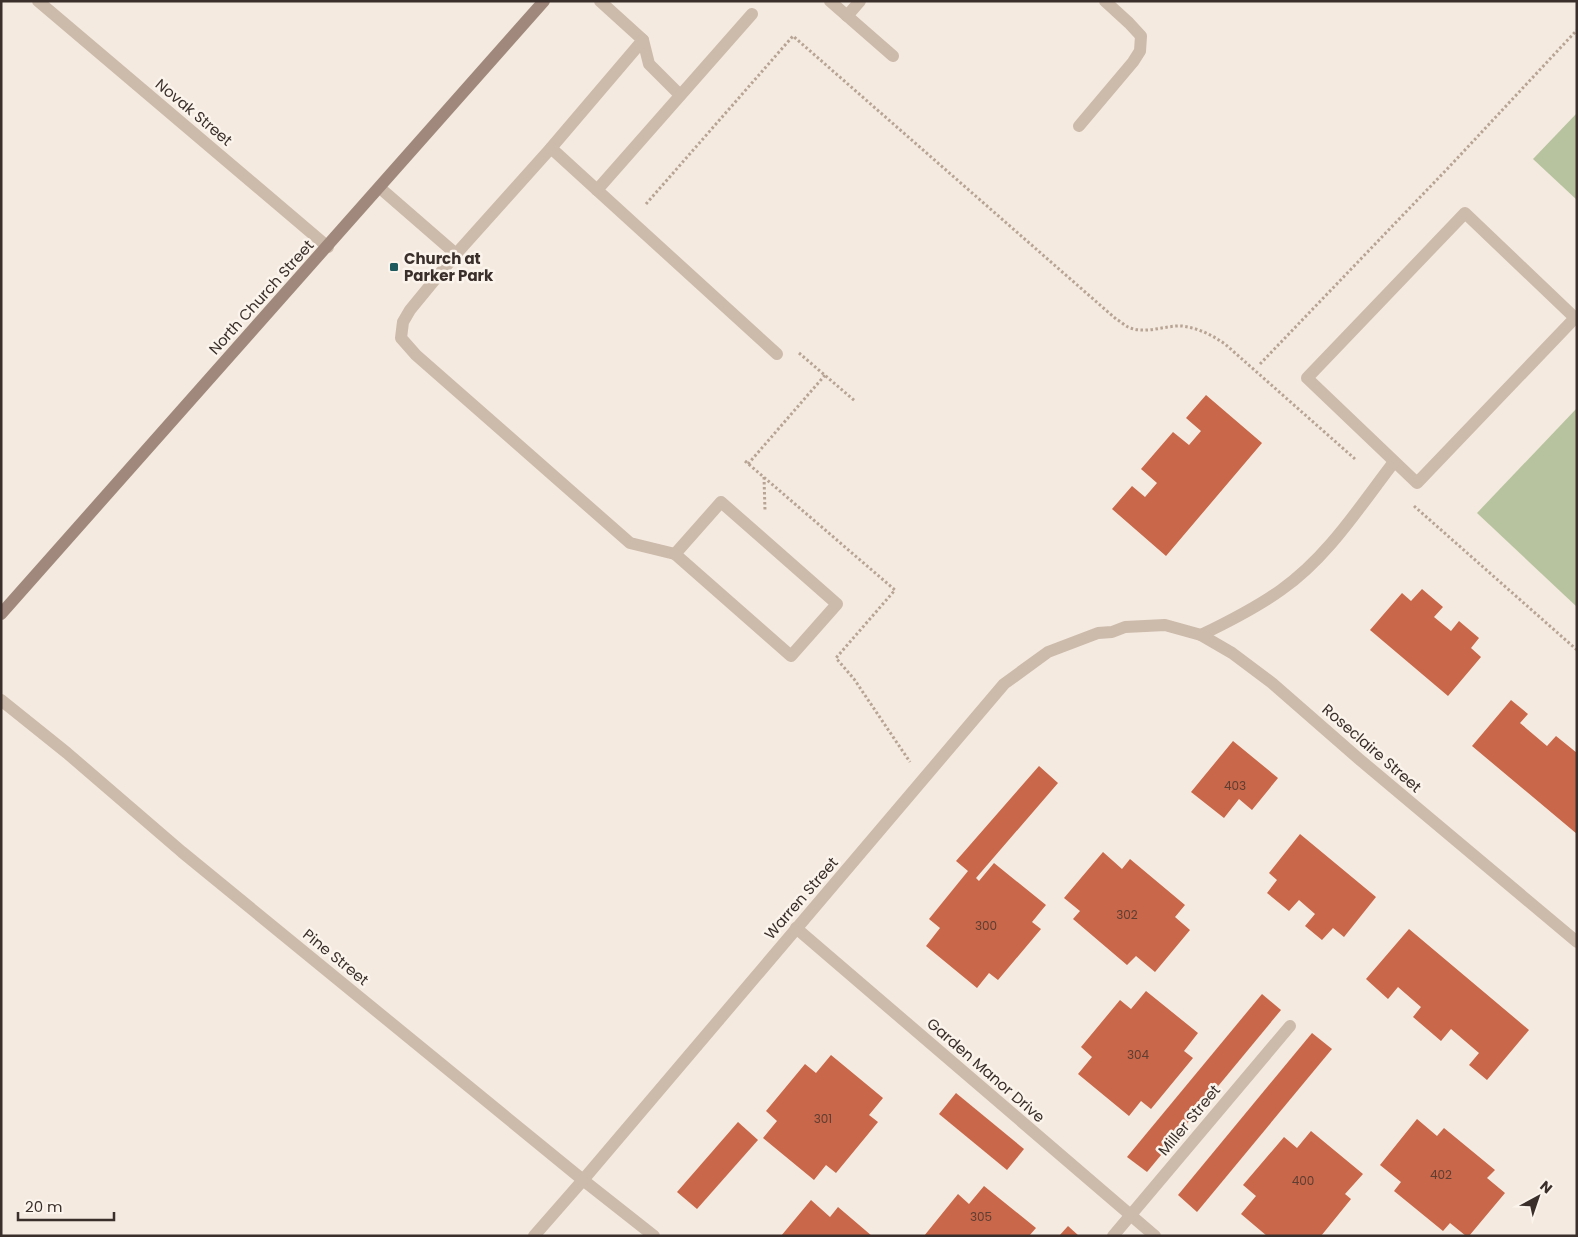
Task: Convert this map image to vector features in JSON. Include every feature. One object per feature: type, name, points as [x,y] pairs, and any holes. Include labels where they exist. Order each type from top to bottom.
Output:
[{"type":"main road","name":"North Church Street","points":[[1,614],[544,1]]},
{"type":"street","name":"Novak Street","points":[[38,1],[328,247]]},
{"type":"street","points":[[600,1],[643,40],[649,64],[680,95]]},
{"type":"street","points":[[830,1],[893,56]]},
{"type":"street","points":[[847,16],[860,1]]},
{"type":"street","points":[[1079,126],[1133,62],[1140,51],[1141,36],[1130,23],[1105,1]]},
{"type":"street","points":[[597,190],[752,14]]},
{"type":"street","points":[[643,40],[551,148],[456,254],[410,310],[403,322],[401,338],[416,355],[630,543],[675,554],[791,656],[837,604],[721,502],[675,554]]},
{"type":"street","points":[[551,148],[776,354]]},
{"type":"street","points":[[380,188],[456,254]]},
{"type":"street","points":[[1465,213],[1575,318],[1416,483],[1394,462],[1307,378],[1465,213]]},
{"type":"street","points":[[1200,635],[1235,618],[1282,590],[1319,557],[1394,462]]},
{"type":"street","name":"Roseclaire Street","points":[[1125,627],[1165,626],[1200,635],[1232,653],[1272,683],[1359,759],[1577,942]]},
{"type":"street","name":"Warren Street","points":[[534,1236],[1004,684],[1048,652],[1098,633],[1112,632],[1125,627]]},
{"type":"street","name":"Pine Street","points":[[1,700],[67,753],[182,852],[654,1236]]},
{"type":"street","name":"Garden Manor Drive","points":[[796,928],[1155,1236]]},
{"type":"street","name":"Miller Street","points":[[1112,1236],[1290,1026]]},
{"type":"path","points":[[1260,364],[1444,173],[1577,30]]},
{"type":"path","points":[[631,221],[793,36],[1129,328],[1137,330],[1182,326],[1200,330],[1213,336],[1242,358],[1355,459]]},
{"type":"path","points":[[800,353],[855,400]]},
{"type":"path","points":[[826,374],[747,462],[895,590],[836,658],[854,679],[870,706],[923,780]]},
{"type":"path","points":[[1411,504],[1577,650]]},
{"type":"green space","points":[[1577,113],[1577,200],[1533,159]]},
{"type":"green space","points":[[1577,408],[1577,607],[1477,513]]},
{"type":"building","points":[[1206,395],[1262,443],[1166,556],[1112,509],[1132,486],[1145,497],[1157,483],[1141,469],[1173,432],[1189,445],[1201,431],[1186,418]]},
{"type":"building","points":[[1422,589],[1443,607],[1434,617],[1451,631],[1459,621],[1479,638],[1471,648],[1481,657],[1448,696],[1370,630],[1402,593],[1411,601]]},
{"type":"building","points":[[1511,700],[1528,714],[1520,723],[1547,746],[1556,736],[1577,753],[1577,834],[1472,746]]},
{"type":"building","points":[[1233,741],[1278,778],[1252,810],[1239,799],[1224,818],[1191,792]]},
{"type":"building","points":[[1039,766],[1058,783],[976,878],[979,881],[994,863],[1046,905],[1032,922],[1041,929],[998,980],[989,973],[977,988],[926,946],[940,928],[929,919],[968,871],[956,861]]},
{"type":"building","points":[[1300,834],[1376,897],[1344,937],[1333,928],[1322,940],[1305,926],[1315,914],[1299,900],[1289,911],[1267,893],[1277,880],[1269,873]]},
{"type":"building","points":[[1103,852],[1122,869],[1130,859],[1185,905],[1175,917],[1190,930],[1155,972],[1136,956],[1127,965],[1073,919],[1080,911],[1064,898]]},
{"type":"building","points":[[1409,929],[1529,1030],[1487,1080],[1469,1065],[1479,1053],[1451,1029],[1441,1041],[1413,1017],[1421,1007],[1398,987],[1388,999],[1366,979]]},
{"type":"building","points":[[1146,991],[1198,1033],[1184,1051],[1193,1058],[1151,1109],[1141,1101],[1129,1116],[1078,1074],[1092,1057],[1081,1047],[1120,1000],[1131,1009]]},
{"type":"building","points":[[1262,994],[1281,1010],[1147,1172],[1127,1157]]},
{"type":"building","points":[[1312,1033],[1332,1049],[1197,1212],[1178,1195]]},
{"type":"building","points":[[831,1055],[883,1098],[869,1115],[878,1122],[836,1173],[826,1165],[814,1180],[763,1138],[777,1121],[766,1111],[805,1064],[816,1073]]},
{"type":"building","points":[[956,1093],[1024,1149],[1007,1170],[939,1114]]},
{"type":"building","points":[[1417,1119],[1437,1136],[1444,1128],[1495,1170],[1487,1178],[1505,1193],[1469,1236],[1466,1236],[1450,1223],[1443,1231],[1394,1191],[1401,1182],[1380,1165]]},
{"type":"building","points":[[738,1122],[758,1140],[697,1209],[677,1192]]},
{"type":"building","points":[[1311,1131],[1363,1174],[1345,1194],[1351,1199],[1321,1236],[1267,1236],[1241,1214],[1256,1196],[1243,1185],[1284,1137],[1297,1148]]},
{"type":"building","points":[[984,1186],[1036,1228],[1029,1236],[924,1236],[958,1194],[969,1204]]},
{"type":"building","points":[[811,1200],[830,1217],[838,1207],[872,1236],[781,1236]]},
{"type":"building","points":[[1068,1226],[1079,1236],[1059,1236]]},
{"type":"place","name":"Church at Parker Park","points":[[394,267]]}]
